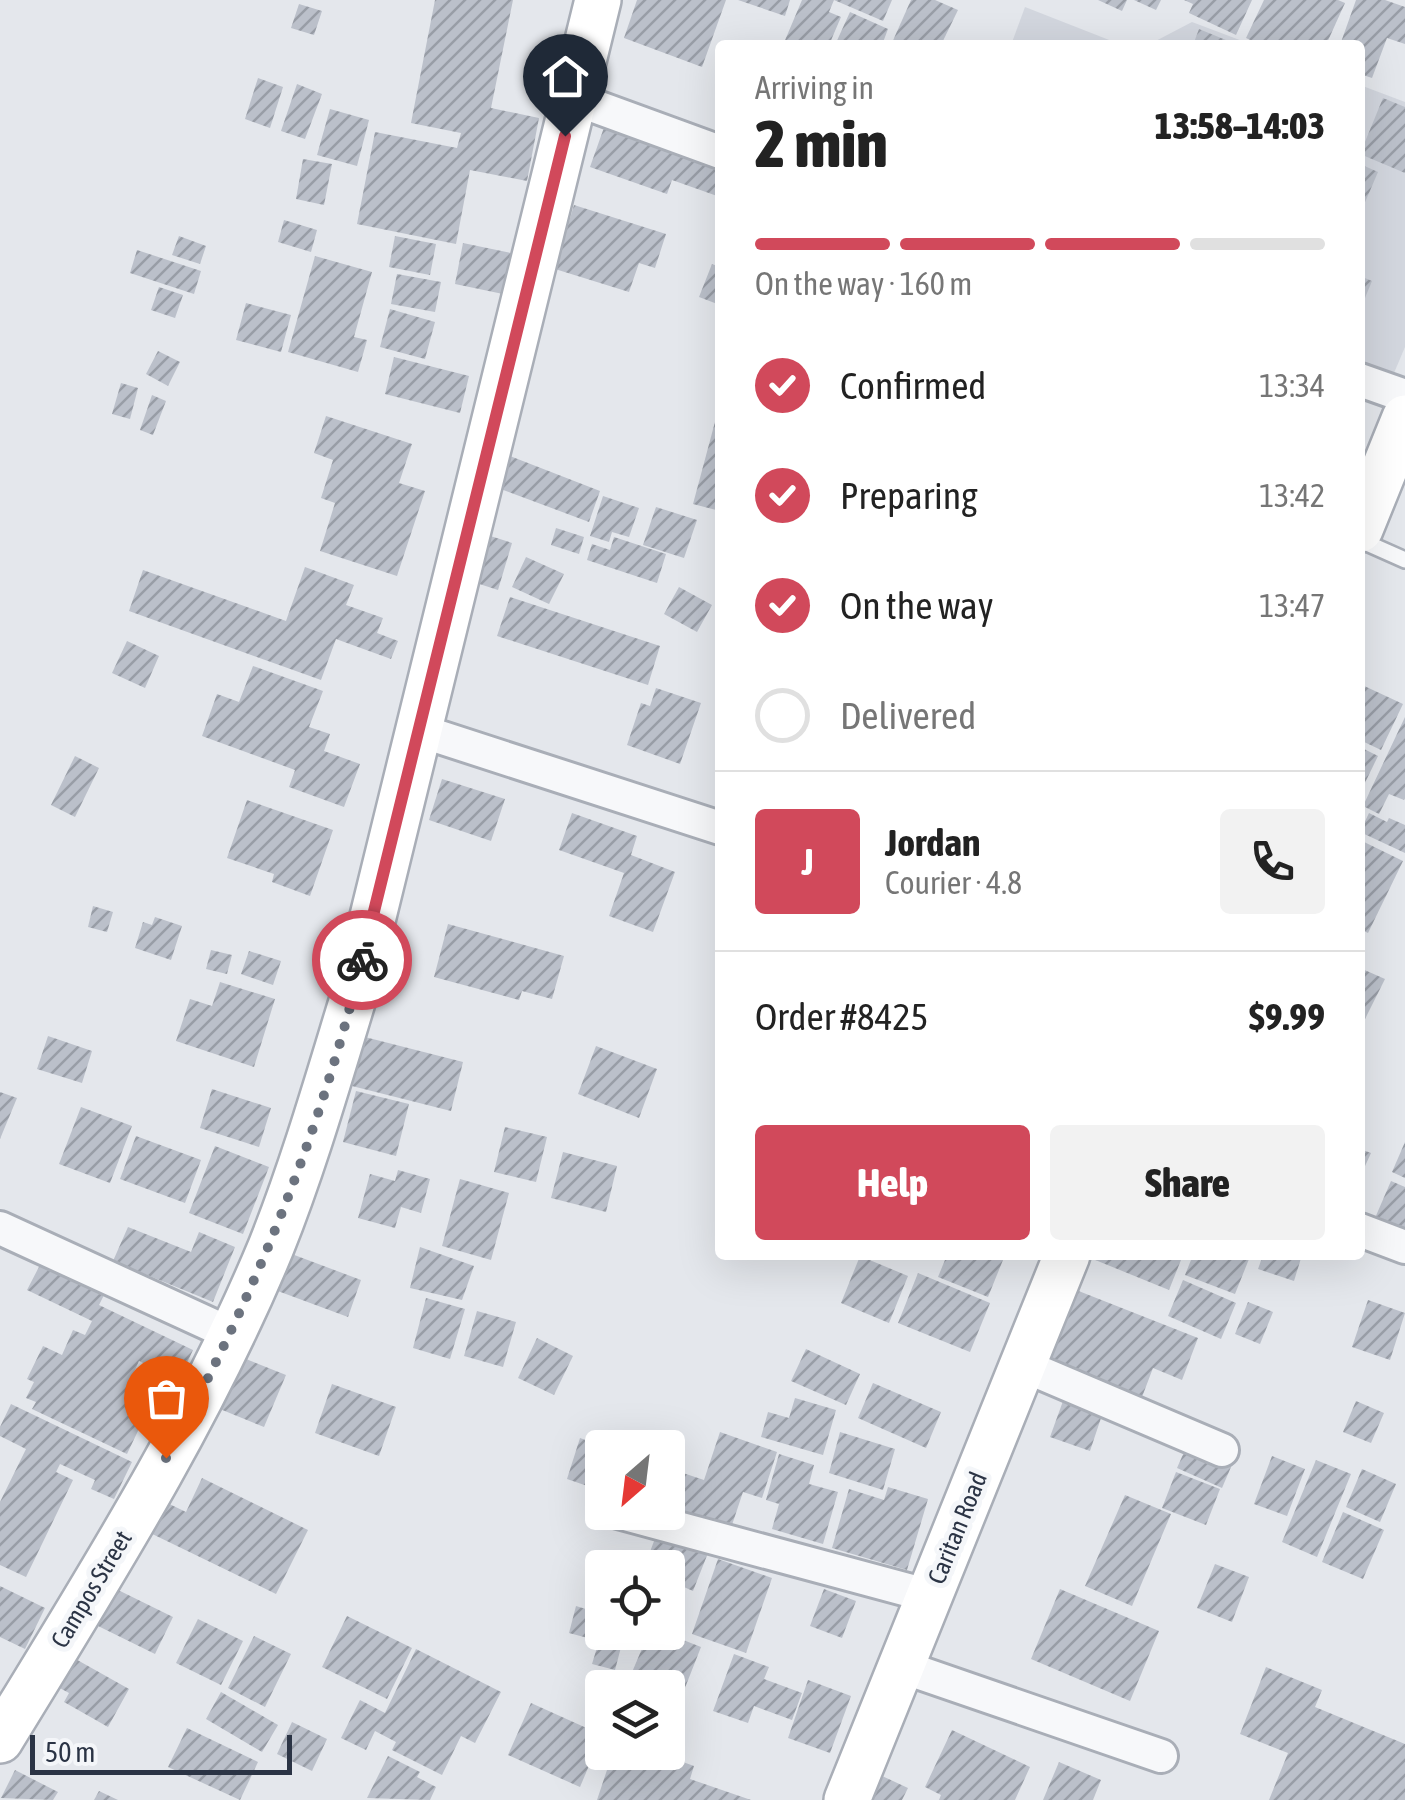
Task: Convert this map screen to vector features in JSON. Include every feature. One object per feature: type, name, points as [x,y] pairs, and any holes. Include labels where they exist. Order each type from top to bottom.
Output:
[{"type":"street","name":"Campos Street","points":[[0,1740],[117,1548],[231,1334],[270,1248],[306,1153],[352,1002],[598,0]]},
{"type":"street","points":[[574,99],[715,150]]},
{"type":"street","points":[[1365,382],[1405,396]]},
{"type":"street","points":[[1365,517],[1405,418]]},
{"type":"street","points":[[418,730],[715,826]]},
{"type":"street","points":[[0,1228],[231,1334]]},
{"type":"street","points":[[1365,1232],[1405,1247]]},
{"type":"street","name":"Caritan Road","points":[[847,1800],[1064,1260]]},
{"type":"street","points":[[1022,1365],[1222,1450]]},
{"type":"street","points":[[682,1530],[930,1596]]},
{"type":"street","points":[[902,1667],[1161,1756]]},
{"type":"lane","points":[[1365,542],[1405,560]]},
{"type":"shaded area","points":[[1025,7],[1109,40],[1013,40]]},
{"type":"shaded area","points":[[1192,22],[1240,40],[1158,40]]},
{"type":"shaded area","points":[[1365,87],[1405,102],[1405,347],[1394,373],[1365,363]]},
{"type":"building","points":[[435,0],[513,0],[491,108],[539,118],[527,181],[470,170],[456,244],[357,224],[375,132],[457,148],[461,133],[411,123]]},
{"type":"building","points":[[637,0],[726,0],[702,67],[624,38]]},
{"type":"building","points":[[738,0],[790,0],[785,16]]},
{"type":"building","points":[[802,0],[834,0],[829,12],[841,17],[831,40],[785,40]]},
{"type":"building","points":[[834,0],[892,0],[883,21]]},
{"type":"building","points":[[911,0],[935,0],[958,10],[943,40],[893,40]]},
{"type":"building","points":[[1098,0],[1127,0],[1122,11]]},
{"type":"building","points":[[1134,0],[1161,0],[1156,10]]},
{"type":"building","points":[[1184,0],[1252,0],[1236,35],[1189,13],[1193,4]]},
{"type":"building","points":[[1264,0],[1345,3],[1328,40],[1246,38]]},
{"type":"building","points":[[1356,0],[1385,0],[1405,7],[1405,44],[1387,38],[1372,78],[1365,76],[1365,40],[1342,40]]},
{"type":"building","points":[[299,4],[322,11],[314,35],[291,28]]},
{"type":"building","points":[[850,12],[888,29],[884,40],[837,40]]},
{"type":"building","points":[[1199,29],[1226,40],[1195,40]]},
{"type":"building","points":[[258,78],[283,87],[270,128],[245,119]]},
{"type":"building","points":[[297,84],[322,94],[305,139],[281,131]]},
{"type":"building","points":[[1383,98],[1405,107],[1405,173],[1365,156],[1365,142]]},
{"type":"building","points":[[330,109],[369,120],[357,166],[317,155]]},
{"type":"building","points":[[607,119],[715,157],[715,195],[672,180],[667,194],[590,167]]},
{"type":"building","points":[[303,159],[332,164],[324,205],[296,199]]},
{"type":"building","points":[[1365,166],[1378,172],[1365,202]]},
{"type":"building","points":[[574,205],[666,234],[655,268],[639,263],[629,292],[555,269]]},
{"type":"building","points":[[284,220],[317,230],[311,252],[278,242]]},
{"type":"building","points":[[179,236],[206,246],[200,264],[172,255]]},
{"type":"building","points":[[395,236],[436,244],[430,275],[389,267]]},
{"type":"building","points":[[463,243],[511,253],[503,294],[455,284]]},
{"type":"building","points":[[137,250],[201,271],[194,294],[130,273]]},
{"type":"building","points":[[315,256],[372,272],[354,337],[367,340],[358,372],[288,352]]},
{"type":"building","points":[[712,264],[715,265],[715,303],[699,297]]},
{"type":"building","points":[[397,274],[441,282],[435,312],[391,304]]},
{"type":"building","points":[[1365,278],[1372,281],[1365,298]]},
{"type":"building","points":[[159,287],[183,295],[175,318],[151,310]]},
{"type":"building","points":[[246,303],[291,315],[281,352],[236,340]]},
{"type":"building","points":[[390,309],[435,322],[425,359],[380,347]]},
{"type":"building","points":[[158,351],[180,362],[168,386],[146,374]]},
{"type":"building","points":[[394,357],[469,376],[460,413],[385,394]]},
{"type":"building","points":[[121,383],[138,388],[130,419],[112,414]]},
{"type":"building","points":[[152,395],[166,401],[153,435],[140,430]]},
{"type":"building","points":[[326,416],[412,444],[399,483],[425,491],[397,576],[320,551],[335,503],[321,498],[333,460],[314,453]]},
{"type":"building","points":[[715,422],[715,510],[693,504]]},
{"type":"building","points":[[502,453],[600,491],[589,522],[490,485]]},
{"type":"building","points":[[603,496],[639,508],[629,537],[612,532],[609,542],[590,536]]},
{"type":"building","points":[[656,507],[697,520],[684,558],[643,545]]},
{"type":"building","points":[[556,528],[584,537],[579,554],[551,545]]},
{"type":"building","points":[[478,532],[512,543],[498,590],[464,579]]},
{"type":"building","points":[[614,537],[666,554],[657,583],[587,560],[592,544],[610,550]]},
{"type":"building","points":[[526,557],[564,574],[549,604],[512,587]]},
{"type":"building","points":[[305,567],[354,585],[346,605],[383,618],[377,633],[398,641],[391,659],[336,639],[321,680],[129,611],[143,570],[286,621]]},
{"type":"building","points":[[679,587],[712,605],[697,632],[664,614]]},
{"type":"building","points":[[510,597],[660,646],[648,685],[497,636]]},
{"type":"building","points":[[127,641],[159,656],[145,688],[112,673]]},
{"type":"building","points":[[253,666],[323,691],[309,727],[330,734],[324,751],[360,764],[344,807],[289,787],[295,770],[202,736],[217,694],[239,702]]},
{"type":"building","points":[[1365,686],[1403,704],[1381,750],[1365,742]]},
{"type":"building","points":[[656,688],[701,703],[680,764],[627,745],[641,703],[650,706]]},
{"type":"building","points":[[1405,717],[1405,798],[1389,794],[1379,814],[1365,807]]},
{"type":"building","points":[[1365,750],[1378,756],[1365,783]]},
{"type":"building","points":[[75,756],[99,768],[75,817],[51,805]]},
{"type":"building","points":[[442,779],[505,799],[491,841],[429,820]]},
{"type":"building","points":[[247,800],[333,830],[310,896],[272,882],[274,874],[227,858]]},
{"type":"building","points":[[572,813],[637,836],[631,855],[675,872],[653,932],[609,916],[624,873],[559,850]]},
{"type":"building","points":[[1369,813],[1405,825],[1405,853],[1365,834]]},
{"type":"building","points":[[1365,842],[1403,861],[1368,933],[1365,932]]},
{"type":"building","points":[[93,906],[113,912],[107,932],[88,927]]},
{"type":"building","points":[[155,917],[182,926],[171,960],[135,948],[143,922],[152,925]]},
{"type":"building","points":[[448,924],[564,956],[552,999],[522,991],[519,1000],[434,977]]},
{"type":"building","points":[[211,950],[232,955],[227,974],[206,969]]},
{"type":"building","points":[[249,951],[281,961],[273,985],[241,974]]},
{"type":"building","points":[[1365,970],[1385,979],[1365,1019]]},
{"type":"building","points":[[220,982],[275,999],[254,1067],[176,1041],[190,999],[212,1006]]},
{"type":"building","points":[[357,1035],[463,1062],[451,1111],[344,1084]]},
{"type":"building","points":[[48,1036],[92,1051],[82,1083],[37,1069]]},
{"type":"building","points":[[596,1046],[657,1069],[639,1118],[578,1094]]},
{"type":"building","points":[[212,1089],[271,1108],[259,1147],[200,1128]]},
{"type":"building","points":[[356,1091],[409,1104],[396,1156],[343,1142]]},
{"type":"building","points":[[0,1092],[17,1098],[0,1139]]},
{"type":"building","points":[[81,1107],[132,1126],[110,1183],[59,1164]]},
{"type":"building","points":[[505,1127],[547,1137],[536,1182],[494,1172]]},
{"type":"building","points":[[136,1136],[201,1160],[185,1203],[120,1179]]},
{"type":"building","points":[[1405,1142],[1405,1178],[1392,1172]]},
{"type":"building","points":[[215,1146],[269,1167],[243,1234],[189,1213]]},
{"type":"building","points":[[563,1152],[617,1166],[606,1212],[551,1198]]},
{"type":"building","points":[[398,1170],[430,1179],[421,1213],[401,1207],[395,1228],[358,1218],[370,1174],[395,1181]]},
{"type":"building","points":[[460,1179],[509,1193],[491,1260],[442,1246]]},
{"type":"building","points":[[1391,1181],[1405,1187],[1405,1231],[1375,1218]]},
{"type":"building","points":[[128,1227],[191,1252],[199,1232],[235,1247],[213,1302],[113,1261]]},
{"type":"building","points":[[420,1247],[474,1266],[462,1300],[410,1288]]},
{"type":"building","points":[[281,1250],[361,1280],[348,1317],[267,1287]]},
{"type":"building","points":[[858,1260],[870,1260],[908,1276],[889,1323],[841,1303]]},
{"type":"building","points":[[945,1260],[1003,1260],[988,1297],[938,1277]]},
{"type":"building","points":[[1095,1260],[1181,1260],[1169,1290]]},
{"type":"building","points":[[1191,1260],[1249,1260],[1235,1294],[1185,1275]]},
{"type":"building","points":[[1261,1260],[1300,1260],[1294,1281],[1258,1269]]},
{"type":"building","points":[[41,1263],[105,1293],[99,1305],[193,1350],[179,1380],[139,1361],[130,1381],[156,1393],[127,1454],[32,1409],[36,1402],[26,1398],[34,1382],[27,1379],[43,1346],[62,1355],[73,1330],[85,1335],[92,1321],[27,1290]]},
{"type":"building","points":[[918,1273],[990,1303],[970,1352],[898,1323]]},
{"type":"building","points":[[1183,1280],[1236,1303],[1221,1339],[1168,1316]]},
{"type":"building","points":[[1071,1288],[1198,1338],[1182,1380],[1153,1368],[1142,1397],[1043,1358]]},
{"type":"building","points":[[426,1298],[465,1309],[450,1359],[413,1348]]},
{"type":"building","points":[[1368,1300],[1405,1313],[1390,1360],[1352,1347]]},
{"type":"building","points":[[1248,1302],[1273,1312],[1260,1344],[1235,1334]]},
{"type":"building","points":[[477,1311],[516,1322],[503,1367],[464,1356]]},
{"type":"building","points":[[537,1338],[573,1356],[554,1395],[518,1378]]},
{"type":"building","points":[[806,1349],[860,1374],[846,1405],[791,1381]]},
{"type":"building","points":[[236,1355],[286,1375],[264,1427],[215,1407]]},
{"type":"building","points":[[873,1383],[941,1412],[926,1448],[858,1418]]},
{"type":"building","points":[[332,1384],[396,1407],[379,1456],[315,1433]]},
{"type":"building","points":[[795,1398],[836,1410],[823,1455],[761,1437],[768,1412],[789,1418]]},
{"type":"building","points":[[1063,1401],[1102,1415],[1090,1451],[1050,1437]]},
{"type":"building","points":[[1356,1401],[1384,1413],[1371,1443],[1343,1432]]},
{"type":"building","points":[[11,1404],[132,1462],[114,1499],[91,1489],[95,1480],[60,1464],[56,1472],[73,1480],[26,1577],[0,1565],[0,1502],[26,1449],[0,1436]]},
{"type":"building","points":[[720,1432],[777,1452],[762,1498],[743,1492],[729,1534],[685,1518],[685,1474],[704,1480]]},
{"type":"building","points":[[840,1432],[895,1449],[883,1490],[829,1473]]},
{"type":"building","points":[[580,1438],[585,1440],[585,1485],[567,1479]]},
{"type":"building","points":[[1189,1441],[1234,1460],[1222,1488],[1177,1468]]},
{"type":"building","points":[[779,1454],[814,1465],[809,1484],[838,1492],[823,1544],[772,1529],[779,1504],[766,1500]]},
{"type":"building","points":[[1272,1456],[1305,1469],[1287,1516],[1254,1504]]},
{"type":"building","points":[[1316,1460],[1351,1474],[1317,1557],[1282,1542]]},
{"type":"building","points":[[1362,1469],[1396,1484],[1380,1522],[1346,1507]]},
{"type":"building","points":[[1176,1472],[1220,1489],[1206,1525],[1162,1508]]},
{"type":"building","points":[[202,1478],[308,1530],[276,1594],[144,1530],[159,1499],[186,1512]]},
{"type":"building","points":[[888,1487],[928,1499],[907,1570],[832,1548],[849,1489],[884,1500]]},
{"type":"building","points":[[1125,1495],[1171,1514],[1132,1606],[1085,1586]]},
{"type":"building","points":[[1343,1512],[1384,1530],[1363,1579],[1322,1562]]},
{"type":"building","points":[[657,1533],[708,1553],[693,1591],[685,1587],[685,1550],[651,1550]]},
{"type":"building","points":[[718,1559],[772,1578],[746,1653],[692,1634]]},
{"type":"building","points":[[1215,1564],[1249,1577],[1232,1622],[1197,1608]]},
{"type":"building","points":[[0,1586],[45,1608],[25,1649],[0,1637]]},
{"type":"building","points":[[114,1588],[173,1617],[155,1654],[96,1625]]},
{"type":"building","points":[[824,1589],[856,1601],[842,1638],[810,1626]]},
{"type":"building","points":[[1060,1589],[1159,1631],[1130,1701],[1031,1659]]},
{"type":"building","points":[[576,1606],[585,1609],[585,1637],[569,1633]]},
{"type":"building","points":[[347,1616],[412,1648],[387,1699],[322,1667]]},
{"type":"building","points":[[198,1619],[243,1641],[221,1685],[176,1663]]},
{"type":"building","points":[[254,1636],[291,1654],[265,1707],[228,1688]]},
{"type":"building","points":[[685,1641],[701,1647],[685,1688],[685,1670],[633,1670],[641,1650],[685,1650]]},
{"type":"building","points":[[416,1649],[501,1692],[475,1743],[461,1736],[442,1775],[392,1750],[396,1742],[375,1731],[366,1750],[341,1738],[360,1700],[385,1713]]},
{"type":"building","points":[[596,1650],[620,1650],[615,1670],[592,1664]]},
{"type":"building","points":[[734,1654],[769,1667],[764,1679],[802,1693],[792,1720],[754,1706],[748,1723],[713,1711]]},
{"type":"building","points":[[72,1657],[129,1689],[108,1727],[64,1702],[69,1693],[56,1686]]},
{"type":"building","points":[[1266,1667],[1322,1690],[1315,1707],[1405,1744],[1405,1800],[1269,1800],[1288,1753],[1240,1734]]},
{"type":"building","points":[[808,1680],[851,1696],[830,1753],[788,1738]]},
{"type":"building","points":[[221,1692],[278,1725],[262,1752],[206,1719]]},
{"type":"building","points":[[531,1703],[585,1727],[587,1770],[580,1787],[508,1755]]},
{"type":"building","points":[[292,1722],[327,1739],[312,1771],[277,1754]]},
{"type":"building","points":[[187,1728],[258,1762],[240,1800],[168,1767]]},
{"type":"building","points":[[952,1730],[1030,1767],[1015,1800],[939,1800],[941,1795],[925,1787]]},
{"type":"building","points":[[388,1756],[420,1772],[417,1777],[436,1787],[430,1800],[367,1798]]},
{"type":"building","points":[[1059,1762],[1101,1780],[1093,1800],[1043,1800]]},
{"type":"building","points":[[685,1763],[694,1766],[690,1779],[751,1800],[597,1800],[607,1770],[685,1770]]},
{"type":"building","points":[[15,1770],[58,1792],[53,1800],[1,1798]]},
{"type":"building","points":[[880,1775],[908,1788],[902,1800],[869,1800]]},
{"type":"building","points":[[99,1791],[118,1800],[94,1800]]},
{"type":"way so far","points":[[166,1458],[215,1368],[270,1248],[306,1153],[362,960]]},
{"type":"route","points":[[362,960],[565,136]]}]
